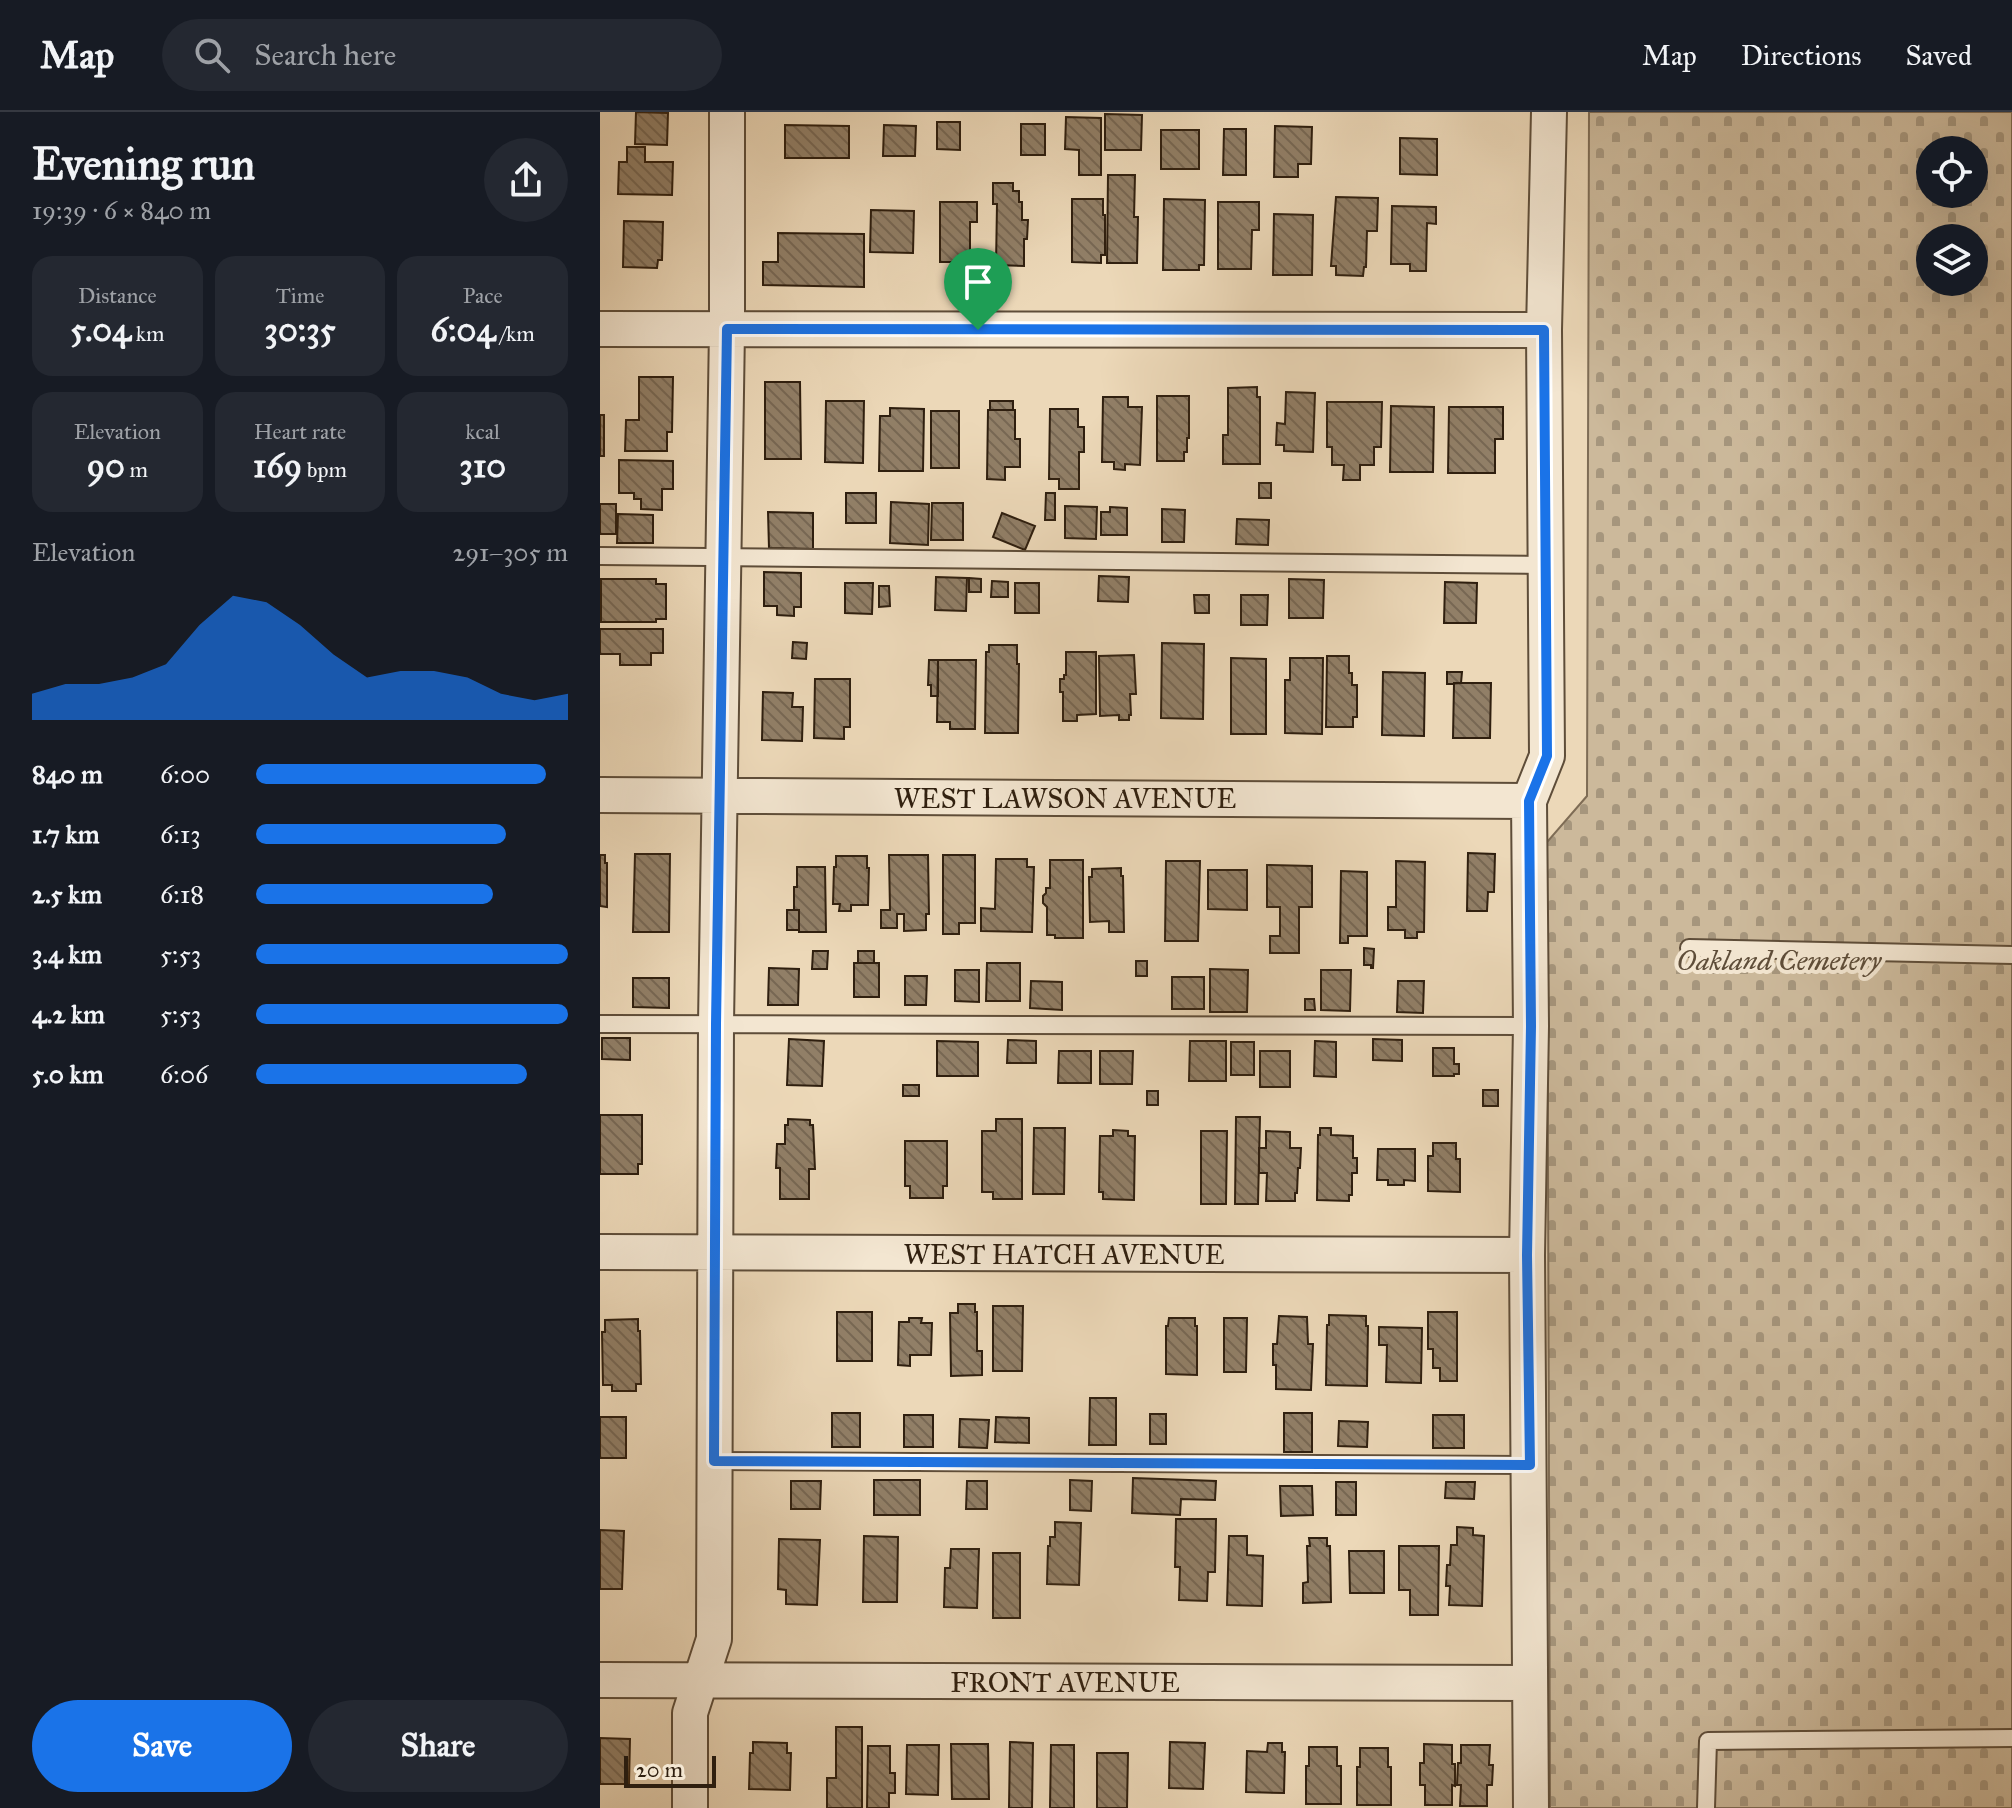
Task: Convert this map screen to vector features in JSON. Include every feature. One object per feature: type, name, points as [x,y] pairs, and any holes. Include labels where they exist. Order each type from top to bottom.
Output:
[{"type":"street","points":[[690,1808],[690,1713],[714,1639],[716,1024],[727,329],[727,112]]},
{"type":"street","points":[[1531,1808],[1527,1255],[1531,1026],[1529,801],[1547,756],[1544,330],[1549,112]]},
{"type":"street","points":[[600,329],[1544,330]]},
{"type":"street","name":"WEST LAWSON AVENUE","points":[[600,795],[1529,801]]},
{"type":"street","name":"WEST HATCH AVENUE","points":[[600,1252],[1527,1255]]},
{"type":"street","name":"FRONT AVENUE","points":[[600,1680],[1530,1683]]},
{"type":"lane","points":[[600,556],[1545,565]]},
{"type":"lane","points":[[1689,948],[2012,955]]},
{"type":"lane","points":[[600,1024],[1531,1026]]},
{"type":"lane","points":[[714,1461],[1530,1465]]},
{"type":"lane","points":[[1706,1808],[1708,1741],[2012,1738]]},
{"type":"green space","name":"Oakland Cemetery","points":[[1589,112],[2012,112],[2012,1808],[1550,1808],[1547,842],[1587,796]]},
{"type":"building","points":[[636,112],[668,113],[667,145],[635,144]]},
{"type":"building","points":[[1105,114],[1142,115],[1141,150],[1105,150]]},
{"type":"building","points":[[1066,117],[1101,118],[1101,175],[1079,175],[1079,150],[1065,149]]},
{"type":"building","points":[[937,122],[960,122],[960,150],[937,149]]},
{"type":"building","points":[[1021,124],[1045,124],[1045,155],[1021,155]]},
{"type":"building","points":[[785,125],[849,126],[849,158],[785,158]]},
{"type":"building","points":[[884,125],[916,126],[915,156],[883,156]]},
{"type":"building","points":[[1275,126],[1312,127],[1311,164],[1298,164],[1298,177],[1274,177]]},
{"type":"building","points":[[1224,129],[1246,129],[1246,175],[1223,175]]},
{"type":"building","points":[[1161,130],[1199,130],[1199,169],[1161,169]]},
{"type":"building","points":[[1400,138],[1437,139],[1437,175],[1400,174]]},
{"type":"building","points":[[627,147],[645,147],[645,162],[673,162],[672,195],[618,194],[619,162],[627,162]]},
{"type":"building","points":[[1108,175],[1135,175],[1137,263],[1107,263]]},
{"type":"building","points":[[993,183],[1013,183],[1013,191],[1019,191],[1022,220],[1028,220],[1024,266],[996,265],[997,204],[993,204]]},
{"type":"building","points":[[1336,197],[1378,198],[1377,231],[1367,231],[1363,276],[1336,275],[1336,266],[1331,266]]},
{"type":"building","points":[[1072,199],[1103,199],[1105,255],[1101,255],[1101,263],[1072,262]]},
{"type":"building","points":[[1164,199],[1205,200],[1204,265],[1199,265],[1199,270],[1163,270]]},
{"type":"building","points":[[940,202],[977,202],[977,222],[970,222],[970,262],[940,262]]},
{"type":"building","points":[[1218,202],[1259,202],[1259,230],[1252,230],[1251,269],[1218,269]]},
{"type":"building","points":[[1392,206],[1436,207],[1436,224],[1427,223],[1426,271],[1410,271],[1410,264],[1391,264]]},
{"type":"building","points":[[871,210],[914,211],[913,253],[870,252]]},
{"type":"building","points":[[1274,214],[1313,215],[1312,275],[1273,275]]},
{"type":"building","points":[[624,221],[663,222],[662,260],[658,260],[657,268],[623,267]]},
{"type":"building","points":[[778,233],[864,234],[864,287],[763,285],[763,262],[778,262]]},
{"type":"building","points":[[639,377],[673,377],[672,432],[667,432],[667,451],[625,451],[626,420],[639,420]]},
{"type":"building","points":[[765,382],[800,382],[801,459],[765,459]]},
{"type":"building","points":[[1257,387],[1257,397],[1260,397],[1260,464],[1223,464],[1223,435],[1228,435],[1228,388]]},
{"type":"building","points":[[1286,392],[1315,393],[1313,452],[1284,451],[1284,445],[1276,445],[1277,423],[1285,424]]},
{"type":"building","points":[[1157,396],[1189,396],[1189,438],[1184,461],[1157,461]]},
{"type":"building","points":[[1103,397],[1128,397],[1128,407],[1142,407],[1140,465],[1125,464],[1125,470],[1114,469],[1114,462],[1102,462]]},
{"type":"building","points":[[826,401],[864,401],[863,463],[825,462]]},
{"type":"building","points":[[990,401],[1013,401],[1013,410],[990,410]]},
{"type":"building","points":[[1327,402],[1382,402],[1381,447],[1374,447],[1374,465],[1360,465],[1360,480],[1343,480],[1344,465],[1332,465],[1332,447],[1327,447]]},
{"type":"building","points":[[1391,406],[1434,407],[1433,472],[1390,472]]},
{"type":"building","points":[[1449,407],[1503,407],[1503,439],[1495,439],[1495,473],[1448,473]]},
{"type":"building","points":[[890,408],[924,409],[923,471],[879,471],[880,416],[890,416]]},
{"type":"building","points":[[1050,409],[1078,409],[1078,427],[1084,427],[1084,452],[1079,452],[1079,489],[1059,489],[1059,479],[1049,479]]},
{"type":"building","points":[[988,410],[1015,410],[1015,439],[1020,439],[1020,467],[1005,467],[1005,480],[987,479]]},
{"type":"building","points":[[931,411],[959,411],[959,468],[931,468]]},
{"type":"building","points":[[600,415],[604,415],[604,456],[600,456]]},
{"type":"building","points":[[619,460],[673,461],[673,489],[662,489],[662,510],[641,509],[641,499],[634,499],[634,493],[619,493]]},
{"type":"building","points":[[1259,483],[1271,483],[1271,498],[1259,498]]},
{"type":"building","points":[[846,493],[876,493],[876,523],[846,523]]},
{"type":"building","points":[[1046,493],[1055,493],[1055,520],[1045,520]]},
{"type":"building","points":[[891,502],[929,504],[928,545],[890,543]]},
{"type":"building","points":[[932,503],[963,503],[963,540],[931,540]]},
{"type":"building","points":[[600,504],[616,504],[616,534],[600,534]]},
{"type":"building","points":[[1065,506],[1097,507],[1096,539],[1065,538]]},
{"type":"building","points":[[1110,507],[1127,508],[1127,535],[1101,535],[1101,512],[1110,512]]},
{"type":"building","points":[[1162,509],[1185,510],[1184,542],[1162,542]]},
{"type":"building","points":[[768,512],[813,513],[813,549],[769,548]]},
{"type":"building","points":[[1002,513],[1035,526],[1025,550],[993,537]]},
{"type":"building","points":[[618,514],[653,515],[653,543],[617,543]]},
{"type":"building","points":[[1237,519],[1269,520],[1268,545],[1236,544]]},
{"type":"building","points":[[764,572],[801,573],[801,607],[794,607],[794,616],[777,615],[777,606],[764,606]]},
{"type":"building","points":[[1099,576],[1129,577],[1128,602],[1098,601]]},
{"type":"building","points":[[936,577],[967,578],[966,611],[935,610]]},
{"type":"building","points":[[969,578],[981,579],[981,592],[969,592]]},
{"type":"building","points":[[601,579],[656,579],[656,584],[666,584],[666,619],[656,619],[656,622],[601,622]]},
{"type":"building","points":[[1289,579],[1324,580],[1323,618],[1289,618]]},
{"type":"building","points":[[992,581],[1008,582],[1008,597],[991,597]]},
{"type":"building","points":[[1445,582],[1477,583],[1476,623],[1444,623]]},
{"type":"building","points":[[845,583],[873,583],[872,614],[845,613]]},
{"type":"building","points":[[1015,583],[1039,583],[1039,613],[1015,613]]},
{"type":"building","points":[[879,586],[889,586],[890,606],[879,607]]},
{"type":"building","points":[[1194,595],[1209,595],[1209,613],[1195,613]]},
{"type":"building","points":[[1241,595],[1268,595],[1267,625],[1241,625]]},
{"type":"building","points":[[600,629],[663,629],[663,653],[651,653],[651,665],[620,665],[620,654],[600,654]]},
{"type":"building","points":[[793,642],[807,643],[806,659],[792,658]]},
{"type":"building","points":[[1162,643],[1204,644],[1203,719],[1161,718]]},
{"type":"building","points":[[989,645],[1017,645],[1018,733],[985,733],[986,652],[989,652]]},
{"type":"building","points":[[1066,652],[1096,652],[1096,714],[1077,715],[1077,721],[1063,721],[1060,679],[1066,675]]},
{"type":"building","points":[[1134,655],[1136,694],[1130,694],[1129,720],[1119,720],[1119,715],[1100,716],[1099,656]]},
{"type":"building","points":[[1327,656],[1349,656],[1352,685],[1357,685],[1357,717],[1353,717],[1353,727],[1326,727]]},
{"type":"building","points":[[1231,658],[1266,659],[1266,734],[1231,734]]},
{"type":"building","points":[[1290,658],[1323,658],[1322,734],[1285,733],[1285,680],[1290,680]]},
{"type":"building","points":[[929,660],[938,660],[938,696],[931,696],[931,685],[928,685]]},
{"type":"building","points":[[938,660],[976,660],[975,729],[950,729],[950,722],[937,722]]},
{"type":"building","points":[[1383,672],[1425,673],[1424,736],[1382,735]]},
{"type":"building","points":[[1447,672],[1462,672],[1461,683],[1447,684]]},
{"type":"building","points":[[815,679],[850,679],[850,727],[844,727],[844,739],[814,738]]},
{"type":"building","points":[[1454,683],[1491,683],[1490,738],[1453,738]]},
{"type":"building","points":[[763,692],[793,693],[792,707],[803,707],[802,741],[762,740]]},
{"type":"building","points":[[1468,853],[1495,854],[1494,892],[1488,892],[1487,911],[1467,911]]},
{"type":"building","points":[[635,854],[670,854],[669,932],[633,932]]},
{"type":"building","points":[[600,855],[605,855],[607,863],[607,907],[600,906]]},
{"type":"building","points":[[889,855],[928,855],[929,914],[926,914],[926,930],[904,931],[904,914],[897,914],[897,928],[881,928],[881,910],[890,910]]},
{"type":"building","points":[[943,855],[975,855],[975,923],[959,923],[959,934],[943,934]]},
{"type":"building","points":[[836,856],[867,856],[868,905],[851,905],[851,911],[839,911],[840,904],[833,904]]},
{"type":"building","points":[[996,859],[1027,859],[1027,867],[1034,867],[1032,932],[981,931],[981,908],[995,909]]},
{"type":"building","points":[[1050,860],[1083,860],[1083,938],[1047,935],[1047,907],[1043,896],[1046,888],[1050,888]]},
{"type":"building","points":[[1166,861],[1200,861],[1198,941],[1165,941]]},
{"type":"building","points":[[1396,861],[1425,862],[1424,932],[1417,932],[1417,938],[1405,938],[1405,930],[1388,930],[1388,907],[1396,907]]},
{"type":"building","points":[[1267,865],[1312,866],[1312,907],[1299,907],[1299,953],[1270,953],[1270,936],[1280,936],[1280,907],[1267,907]]},
{"type":"building","points":[[797,867],[825,867],[826,932],[799,932],[799,910],[794,910]]},
{"type":"building","points":[[1121,868],[1124,932],[1109,932],[1109,921],[1090,922],[1089,877],[1092,877],[1092,869]]},
{"type":"building","points":[[1208,870],[1247,870],[1247,910],[1208,909]]},
{"type":"building","points":[[1341,871],[1367,872],[1367,936],[1348,936],[1348,943],[1340,943]]},
{"type":"building","points":[[787,910],[799,910],[799,930],[787,930]]},
{"type":"building","points":[[1364,948],[1374,949],[1373,968],[1364,965]]},
{"type":"building","points":[[813,951],[828,951],[827,969],[812,969]]},
{"type":"building","points":[[858,951],[874,951],[874,963],[858,963]]},
{"type":"building","points":[[1136,961],[1147,961],[1147,976],[1136,976]]},
{"type":"building","points":[[854,963],[879,963],[879,997],[854,997]]},
{"type":"building","points":[[987,963],[1020,963],[1020,1001],[986,1001]]},
{"type":"building","points":[[769,968],[799,969],[798,1005],[768,1005]]},
{"type":"building","points":[[1210,969],[1248,970],[1247,1012],[1210,1012]]},
{"type":"building","points":[[955,970],[979,970],[979,1002],[955,1001]]},
{"type":"building","points":[[1321,970],[1351,970],[1350,1011],[1321,1010]]},
{"type":"building","points":[[905,976],[927,976],[926,1005],[905,1005]]},
{"type":"building","points":[[1172,977],[1204,977],[1204,1009],[1172,1009]]},
{"type":"building","points":[[633,978],[669,978],[669,1008],[633,1007]]},
{"type":"building","points":[[1031,981],[1062,982],[1062,1010],[1030,1008]]},
{"type":"building","points":[[1398,981],[1424,981],[1423,1013],[1397,1012]]},
{"type":"building","points":[[1305,999],[1314,999],[1315,1010],[1305,1010]]},
{"type":"building","points":[[602,1038],[630,1038],[630,1060],[602,1059]]},
{"type":"building","points":[[789,1039],[824,1041],[822,1086],[787,1085]]},
{"type":"building","points":[[1373,1039],[1402,1040],[1402,1061],[1373,1060]]},
{"type":"building","points":[[1008,1040],[1036,1041],[1036,1063],[1007,1063]]},
{"type":"building","points":[[937,1041],[978,1042],[978,1076],[937,1076]]},
{"type":"building","points":[[1190,1041],[1226,1041],[1226,1081],[1189,1081]]},
{"type":"building","points":[[1315,1041],[1336,1042],[1336,1077],[1314,1076]]},
{"type":"building","points":[[1231,1042],[1254,1042],[1254,1075],[1231,1075]]},
{"type":"building","points":[[1433,1048],[1454,1048],[1454,1064],[1459,1064],[1459,1074],[1433,1076]]},
{"type":"building","points":[[1059,1051],[1091,1051],[1091,1083],[1058,1083]]},
{"type":"building","points":[[1100,1051],[1133,1051],[1132,1084],[1100,1084]]},
{"type":"building","points":[[1260,1051],[1290,1051],[1290,1087],[1260,1087]]},
{"type":"building","points":[[903,1085],[919,1085],[919,1096],[903,1096]]},
{"type":"building","points":[[1483,1090],[1498,1090],[1498,1106],[1483,1106]]},
{"type":"building","points":[[1147,1091],[1158,1091],[1158,1105],[1147,1105]]},
{"type":"building","points":[[600,1115],[642,1115],[642,1164],[638,1164],[638,1174],[600,1174]]},
{"type":"building","points":[[1236,1117],[1260,1117],[1258,1204],[1235,1204]]},
{"type":"building","points":[[788,1119],[810,1120],[810,1125],[813,1125],[815,1169],[809,1169],[809,1199],[780,1199],[777,1144],[785,1144]]},
{"type":"building","points":[[996,1119],[1022,1119],[1022,1199],[993,1199],[993,1192],[982,1192],[982,1131],[996,1131]]},
{"type":"building","points":[[1034,1128],[1065,1128],[1064,1194],[1033,1194]]},
{"type":"building","points":[[1320,1128],[1331,1128],[1331,1135],[1353,1136],[1357,1173],[1352,1173],[1349,1201],[1317,1200]]},
{"type":"building","points":[[1113,1130],[1128,1131],[1128,1136],[1135,1136],[1134,1200],[1103,1199],[1103,1192],[1099,1192],[1100,1136],[1113,1136]]},
{"type":"building","points":[[1201,1131],[1227,1131],[1226,1204],[1201,1204]]},
{"type":"building","points":[[1266,1131],[1290,1132],[1290,1148],[1301,1148],[1295,1201],[1266,1201],[1267,1173],[1259,1173],[1259,1148],[1266,1148]]},
{"type":"building","points":[[905,1141],[947,1141],[947,1186],[943,1186],[943,1198],[910,1198],[910,1186],[905,1186]]},
{"type":"building","points":[[1433,1143],[1456,1143],[1456,1159],[1460,1159],[1460,1192],[1428,1191],[1428,1156],[1433,1156]]},
{"type":"building","points":[[1378,1149],[1415,1149],[1415,1181],[1404,1180],[1404,1185],[1388,1185],[1388,1180],[1377,1180]]},
{"type":"building","points":[[958,1304],[975,1304],[977,1351],[982,1351],[982,1375],[951,1376],[950,1313],[958,1313]]},
{"type":"building","points":[[993,1306],[1023,1306],[1022,1371],[993,1371]]},
{"type":"building","points":[[837,1312],[872,1312],[872,1361],[837,1361]]},
{"type":"building","points":[[1428,1312],[1457,1312],[1457,1381],[1440,1381],[1440,1368],[1433,1368],[1433,1349],[1428,1349]]},
{"type":"building","points":[[1329,1315],[1366,1316],[1367,1386],[1326,1385]]},
{"type":"building","points":[[1279,1316],[1307,1317],[1308,1344],[1313,1344],[1311,1390],[1276,1389],[1273,1344],[1277,1344]]},
{"type":"building","points":[[909,1318],[922,1318],[921,1323],[932,1323],[931,1355],[910,1355],[910,1366],[898,1365],[899,1322],[909,1322]]},
{"type":"building","points":[[1169,1318],[1195,1318],[1197,1375],[1166,1374],[1166,1326]]},
{"type":"building","points":[[1224,1318],[1247,1318],[1246,1372],[1224,1372]]},
{"type":"building","points":[[638,1319],[641,1384],[636,1384],[636,1391],[612,1391],[612,1385],[603,1385],[602,1332],[605,1332],[605,1320]]},
{"type":"building","points":[[1379,1327],[1422,1328],[1421,1383],[1386,1382],[1387,1345],[1379,1345]]},
{"type":"building","points":[[1090,1398],[1116,1398],[1116,1445],[1089,1445]]},
{"type":"building","points":[[832,1413],[860,1413],[860,1447],[832,1447]]},
{"type":"building","points":[[1284,1413],[1312,1413],[1312,1452],[1284,1452]]},
{"type":"building","points":[[1150,1414],[1166,1414],[1166,1444],[1150,1444]]},
{"type":"building","points":[[904,1415],[933,1415],[933,1447],[904,1447]]},
{"type":"building","points":[[1433,1415],[1464,1415],[1464,1448],[1433,1448]]},
{"type":"building","points":[[600,1417],[626,1417],[626,1458],[600,1458]]},
{"type":"building","points":[[996,1417],[1029,1418],[1029,1443],[995,1442]]},
{"type":"building","points":[[960,1419],[989,1420],[987,1448],[959,1447]]},
{"type":"building","points":[[1339,1421],[1368,1422],[1367,1447],[1338,1446]]},
{"type":"building","points":[[1133,1478],[1216,1481],[1215,1500],[1181,1499],[1180,1515],[1132,1513]]},
{"type":"building","points":[[874,1480],[920,1480],[920,1515],[874,1515]]},
{"type":"building","points":[[1070,1480],[1092,1481],[1091,1511],[1070,1510]]},
{"type":"building","points":[[791,1481],[821,1481],[820,1509],[791,1509]]},
{"type":"building","points":[[967,1481],[987,1481],[987,1509],[966,1509]]},
{"type":"building","points":[[1336,1482],[1356,1482],[1356,1515],[1336,1515]]},
{"type":"building","points":[[1446,1482],[1475,1482],[1474,1499],[1445,1498]]},
{"type":"building","points":[[1280,1486],[1312,1486],[1313,1515],[1281,1516]]},
{"type":"building","points":[[1176,1519],[1216,1519],[1215,1572],[1208,1572],[1207,1601],[1179,1600],[1180,1567],[1175,1567]]},
{"type":"building","points":[[1055,1522],[1081,1523],[1079,1585],[1047,1584],[1048,1546],[1050,1537],[1055,1537]]},
{"type":"building","points":[[1457,1527],[1473,1528],[1473,1535],[1484,1536],[1482,1606],[1449,1605],[1447,1565],[1450,1565],[1451,1545],[1457,1545]]},
{"type":"building","points":[[600,1530],[624,1531],[622,1589],[600,1589]]},
{"type":"building","points":[[864,1536],[898,1537],[897,1602],[863,1602]]},
{"type":"building","points":[[1229,1536],[1247,1536],[1247,1555],[1263,1556],[1262,1606],[1227,1605]]},
{"type":"building","points":[[1309,1538],[1327,1538],[1327,1546],[1330,1546],[1331,1602],[1303,1603],[1303,1583],[1308,1582]]},
{"type":"building","points":[[779,1539],[820,1540],[817,1605],[786,1604],[786,1590],[778,1589]]},
{"type":"building","points":[[1399,1546],[1439,1546],[1438,1615],[1410,1615],[1410,1590],[1399,1590]]},
{"type":"building","points":[[951,1549],[979,1549],[977,1608],[944,1607],[945,1568],[950,1568]]},
{"type":"building","points":[[1349,1551],[1384,1551],[1384,1593],[1350,1593]]},
{"type":"building","points":[[993,1553],[1020,1553],[1020,1618],[993,1618]]},
{"type":"building","points":[[836,1727],[862,1727],[862,1808],[827,1808],[827,1778],[836,1778]]},
{"type":"building","points":[[600,1738],[630,1739],[629,1784],[600,1784]]},
{"type":"building","points":[[753,1742],[787,1743],[787,1753],[791,1753],[790,1790],[749,1789]]},
{"type":"building","points":[[1010,1742],[1033,1743],[1032,1808],[1009,1808]]},
{"type":"building","points":[[1170,1742],[1205,1743],[1203,1789],[1169,1788]]},
{"type":"building","points":[[1268,1743],[1282,1743],[1282,1752],[1285,1752],[1284,1793],[1246,1792],[1247,1751],[1267,1752]]},
{"type":"building","points":[[951,1744],[988,1744],[989,1799],[952,1799]]},
{"type":"building","points":[[1424,1744],[1452,1745],[1455,1786],[1452,1785],[1452,1805],[1425,1805],[1425,1785],[1420,1785]]},
{"type":"building","points":[[907,1745],[939,1745],[938,1795],[906,1794]]},
{"type":"building","points":[[1051,1745],[1074,1745],[1074,1808],[1050,1808]]},
{"type":"building","points":[[1461,1745],[1490,1745],[1489,1765],[1493,1765],[1492,1785],[1487,1785],[1487,1806],[1460,1806],[1461,1785],[1457,1785]]},
{"type":"building","points":[[868,1746],[890,1746],[890,1773],[895,1773],[895,1793],[889,1793],[889,1808],[867,1808]]},
{"type":"building","points":[[1309,1747],[1337,1747],[1337,1766],[1341,1766],[1341,1804],[1306,1804]]},
{"type":"building","points":[[1360,1748],[1388,1748],[1391,1805],[1357,1805]]},
{"type":"building","points":[[1097,1753],[1128,1753],[1127,1808],[1097,1808]]},
{"type":"route","points":[[727,329],[978,330],[1544,330],[1547,756],[1529,801],[1531,1026],[1527,1255],[1530,1465],[714,1461],[716,1024],[727,329]]}]
